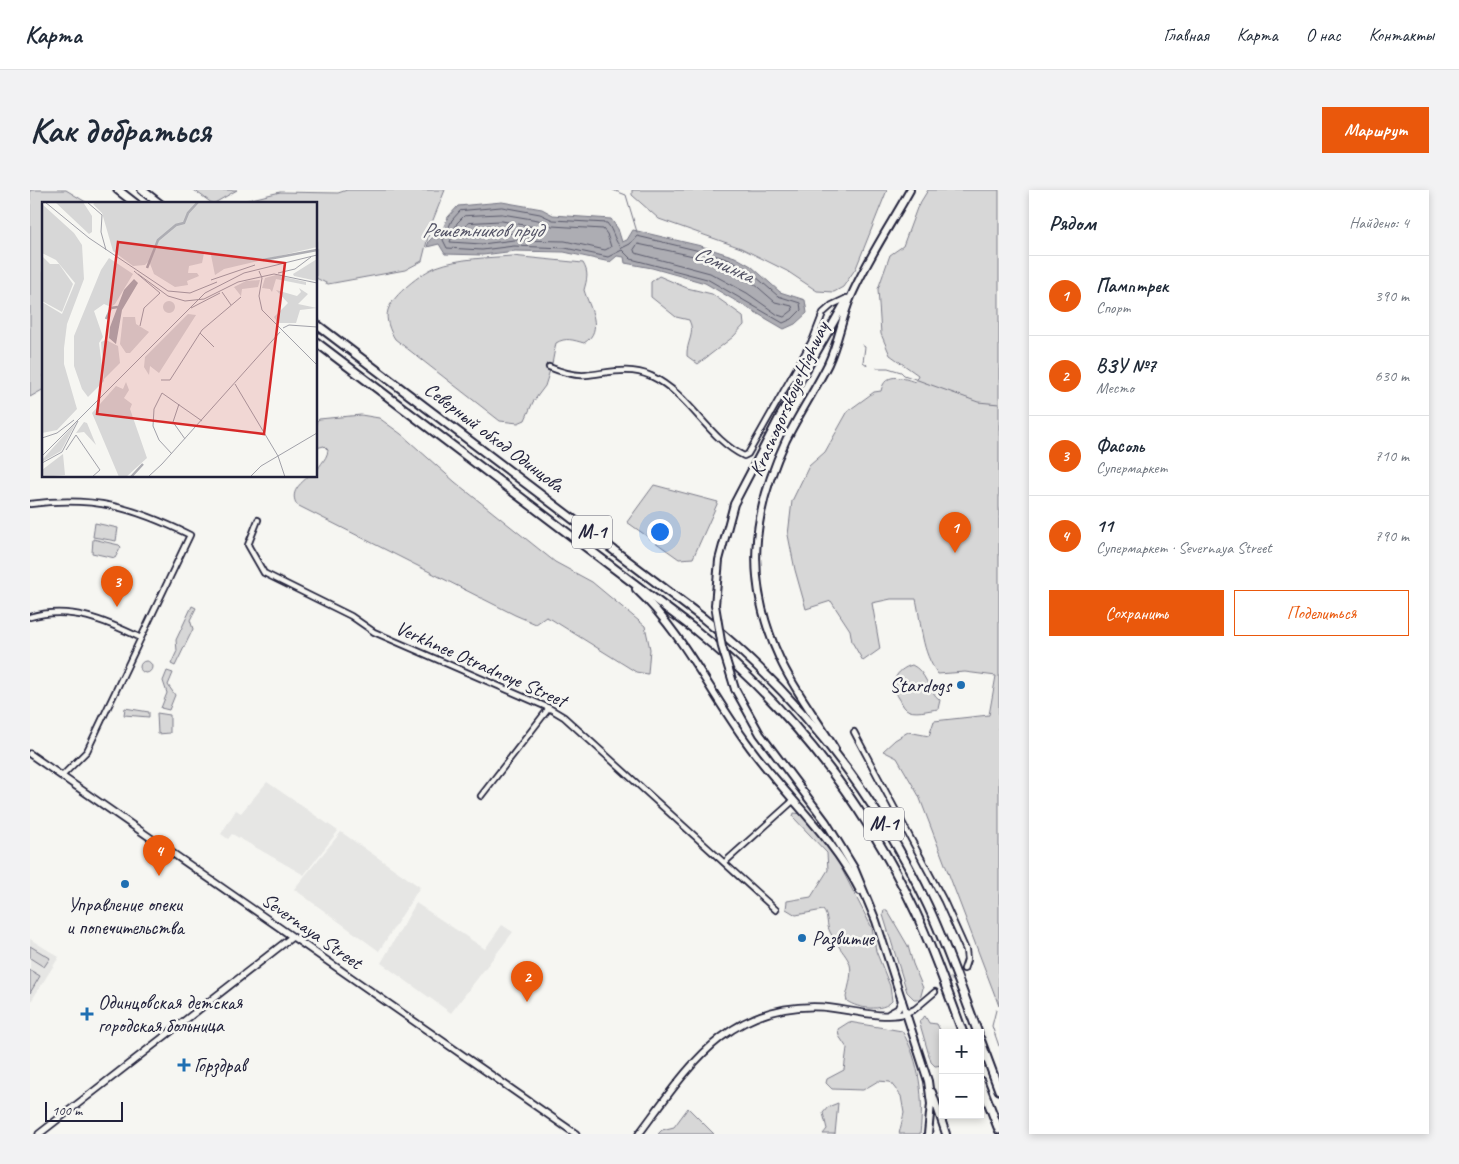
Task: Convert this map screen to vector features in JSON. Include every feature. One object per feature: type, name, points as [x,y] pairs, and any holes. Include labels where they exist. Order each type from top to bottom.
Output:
[{"type":"highway","points":[[118,190],[133,202]]},
{"type":"highway","points":[[142,190],[157,202]]},
{"type":"highway","name":"Северный обход Одинцова","points":[[318,326],[558,506],[721,632],[787,696],[845,765],[892,838],[938,928],[976,1029]]},
{"type":"highway","name":"Северный обход Одинцова","points":[[318,344],[595,552],[729,658],[777,706],[819,755],[856,806],[895,872],[925,934],[961,1029]]},
{"type":"highway","points":[[984,1050],[999,1090]]},
{"type":"highway","points":[[984,1091],[999,1130]]},
{"type":"main road","name":"Krasnogorskoye Highway","points":[[845,765],[783,665],[770,635],[760,604],[756,579],[756,545],[760,509],[786,441],[830,358],[845,314],[862,274],[910,190]]},
{"type":"main road","points":[[862,274],[784,408],[734,504],[719,560],[716,605],[722,647],[735,689],[760,734],[821,815],[846,852],[861,883],[883,942],[946,1134]]},
{"type":"main road","points":[[595,552],[640,592],[667,622],[691,654],[746,743],[829,842],[849,870],[883,942]]},
{"type":"main road","points":[[926,1074],[931,1104],[928,1134]]},
{"type":"street","points":[[549,367],[567,374],[585,375],[627,370],[640,371],[680,395],[728,446],[744,456],[748,454],[813,339],[823,313],[832,305],[848,297]]},
{"type":"street","points":[[30,504],[66,500],[107,504],[149,515],[190,535],[87,751],[62,776]]},
{"type":"street","name":"Verkhnee Otradnoye Street","points":[[258,520],[248,545],[264,573],[351,616],[374,632],[549,708],[577,726],[776,910]]},
{"type":"street","points":[[30,617],[55,613],[87,615],[108,622],[142,638]]},
{"type":"street","points":[[482,796],[549,708]]},
{"type":"street","points":[[854,732],[865,757],[911,835],[944,900],[966,950],[967,960],[964,969]]},
{"type":"street","name":"Severnaya Street","points":[[30,754],[576,1134]]},
{"type":"street","points":[[725,862],[794,800]]},
{"type":"street","points":[[39,1134],[292,937]]},
{"type":"street","points":[[640,1134],[689,1067],[704,1050],[730,1031],[754,1019],[775,1012],[808,1007],[839,1008],[883,1014],[906,1013],[915,1009],[935,992]]},
{"type":"street","points":[[883,1014],[895,1011],[902,1000]]},
{"type":"shaded area","points":[[30,190],[66,190],[86,202],[42,202],[42,390],[30,397]]},
{"type":"shaded area","points":[[194,190],[237,190],[216,202],[210,202]]},
{"type":"shaded area","points":[[347,190],[445,190],[431,225],[422,261],[405,270],[328,284],[318,279],[318,202],[240,202],[280,192],[338,193]]},
{"type":"shaded area","points":[[632,190],[887,190],[856,268],[843,287],[834,292],[817,291],[787,271],[741,248],[659,219],[632,195]]},
{"type":"shaded area","points":[[928,190],[999,190],[999,1006],[919,796],[897,758],[883,751],[908,732],[929,736],[934,721],[989,715],[996,676],[965,672],[938,674],[932,665],[925,647],[916,599],[891,599],[872,603],[880,649],[863,661],[852,642],[850,630],[831,601],[806,609],[788,535],[792,501],[809,466],[825,452],[848,411],[874,392],[881,391],[883,385],[890,378],[894,377],[915,382],[918,375],[890,355],[881,334],[878,289],[890,255],[903,246],[917,208]]},
{"type":"shaded area","points":[[512,256],[583,263],[587,276],[584,290],[595,325],[594,332],[584,343],[566,340],[556,343],[545,386],[533,402],[525,420],[518,423],[500,421],[395,339],[387,317],[391,304],[408,285],[436,267],[464,260]]},
{"type":"shaded area","points":[[659,276],[687,288],[712,294],[743,316],[744,325],[733,337],[698,364],[687,356],[692,330],[689,320],[676,317],[651,297],[651,282]]},
{"type":"shaded area","points":[[361,415],[379,418],[401,434],[455,482],[555,562],[592,582],[645,626],[650,649],[648,674],[636,672],[551,619],[546,617],[536,624],[515,615],[297,505],[294,496],[295,492],[307,478],[318,478],[318,469],[327,454],[328,450],[324,446],[318,448],[319,419]]},
{"type":"shaded area","points":[[654,485],[718,502],[693,558],[679,559],[627,522]]},
{"type":"shaded area","points":[[95,523],[118,528],[116,541],[93,537]]},
{"type":"shaded area","points":[[93,539],[121,547],[115,558],[92,553]]},
{"type":"shaded area","points":[[192,606],[196,608],[190,620],[193,629],[175,666],[171,664],[177,651],[176,640]]},
{"type":"shaded area","points":[[146,661],[152,667],[146,673],[140,667]]},
{"type":"shaded area","points":[[912,665],[921,672],[940,700],[938,709],[913,712],[906,709],[903,705],[894,688],[895,678],[901,670]]},
{"type":"shaded area","points":[[167,671],[173,673],[168,685],[175,695],[169,710],[161,708],[167,693],[163,681]]},
{"type":"shaded area","points":[[125,708],[149,712],[149,717],[124,715]]},
{"type":"shaded area","points":[[157,713],[170,715],[170,733],[158,734]]},
{"type":"shaded area","points":[[267,782],[338,831],[304,875],[232,834],[228,839],[221,834],[236,810],[241,813]]},
{"type":"shaded area","points":[[794,813],[803,814],[835,856],[872,928],[876,951],[890,986],[892,1001],[883,1007],[857,1006],[847,1001],[851,967],[830,932],[823,910],[796,915],[786,909],[787,901],[811,897],[828,870],[827,853],[793,817]]},
{"type":"shaded area","points":[[341,832],[420,887],[379,951],[294,889]]},
{"type":"shaded area","points":[[416,903],[485,949],[502,925],[513,932],[451,1013],[381,963]]},
{"type":"shaded area","points":[[884,910],[887,910],[908,946],[923,988],[920,999],[914,999],[907,992],[883,915]]},
{"type":"shaded area","points":[[30,939],[59,957],[30,1003]]},
{"type":"shaded area","points":[[30,946],[50,958],[44,967],[30,958]]},
{"type":"shaded area","points":[[30,970],[40,976],[30,993]]},
{"type":"shaded area","points":[[925,1016],[929,1023],[937,1024],[940,1029],[939,1066],[935,1066],[931,1062],[919,1021]]},
{"type":"shaded area","points":[[849,1022],[902,1031],[917,1068],[921,1094],[920,1134],[899,1134],[904,1113],[901,1096],[890,1082],[878,1081],[863,1090],[832,1089],[826,1083],[827,1079],[844,1070],[847,1048],[839,1036],[838,1029]]},
{"type":"shaded area","points":[[838,1103],[835,1134],[823,1134],[827,1129],[823,1113],[828,1107]]},
{"type":"shaded area","points":[[688,1108],[714,1134],[658,1134],[662,1130],[674,1127]]},
{"type":"water","name":"Решетников пруд","points":[[502,202],[542,209],[553,215],[611,219],[618,229],[622,242],[627,240],[633,230],[701,246],[735,257],[751,266],[780,292],[805,300],[807,313],[795,324],[784,329],[705,283],[652,268],[625,263],[624,257],[617,256],[610,262],[564,252],[515,251],[483,255],[445,254],[439,244],[427,247],[433,237],[439,238],[448,217],[458,206]]},
{"type":"waterway","points":[[613,190],[626,195],[637,232]]},
{"type":"waterway","name":"Соминка","points":[[862,345],[865,347],[863,362],[867,365]]},
{"type":"waterway","name":"Соминка","points":[[877,368],[888,368],[901,372],[904,375],[978,402],[999,404]]},
{"type":"waterway","points":[[996,1010],[992,1026],[999,1046]]},
{"type":"tunnel","points":[[935,992],[964,969]]},
{"type":"place","name":"Памптрек","points":[[955,553]]},
{"type":"place","name":"Фасоль","points":[[117,607]]},
{"type":"place","name":"Stardogs","points":[[961,685]]},
{"type":"place","name":"11","points":[[159,876]]},
{"type":"place","name":"Управление опеки и попечительства","points":[[125,884]]},
{"type":"place","name":"Развитие","points":[[802,938]]},
{"type":"place","name":"ВЗУ №7","points":[[527,1002]]},
{"type":"place","name":"Одинцовская детская городская больница","points":[[87,1014]]},
{"type":"place","name":"Горздрав","points":[[184,1065]]}]
